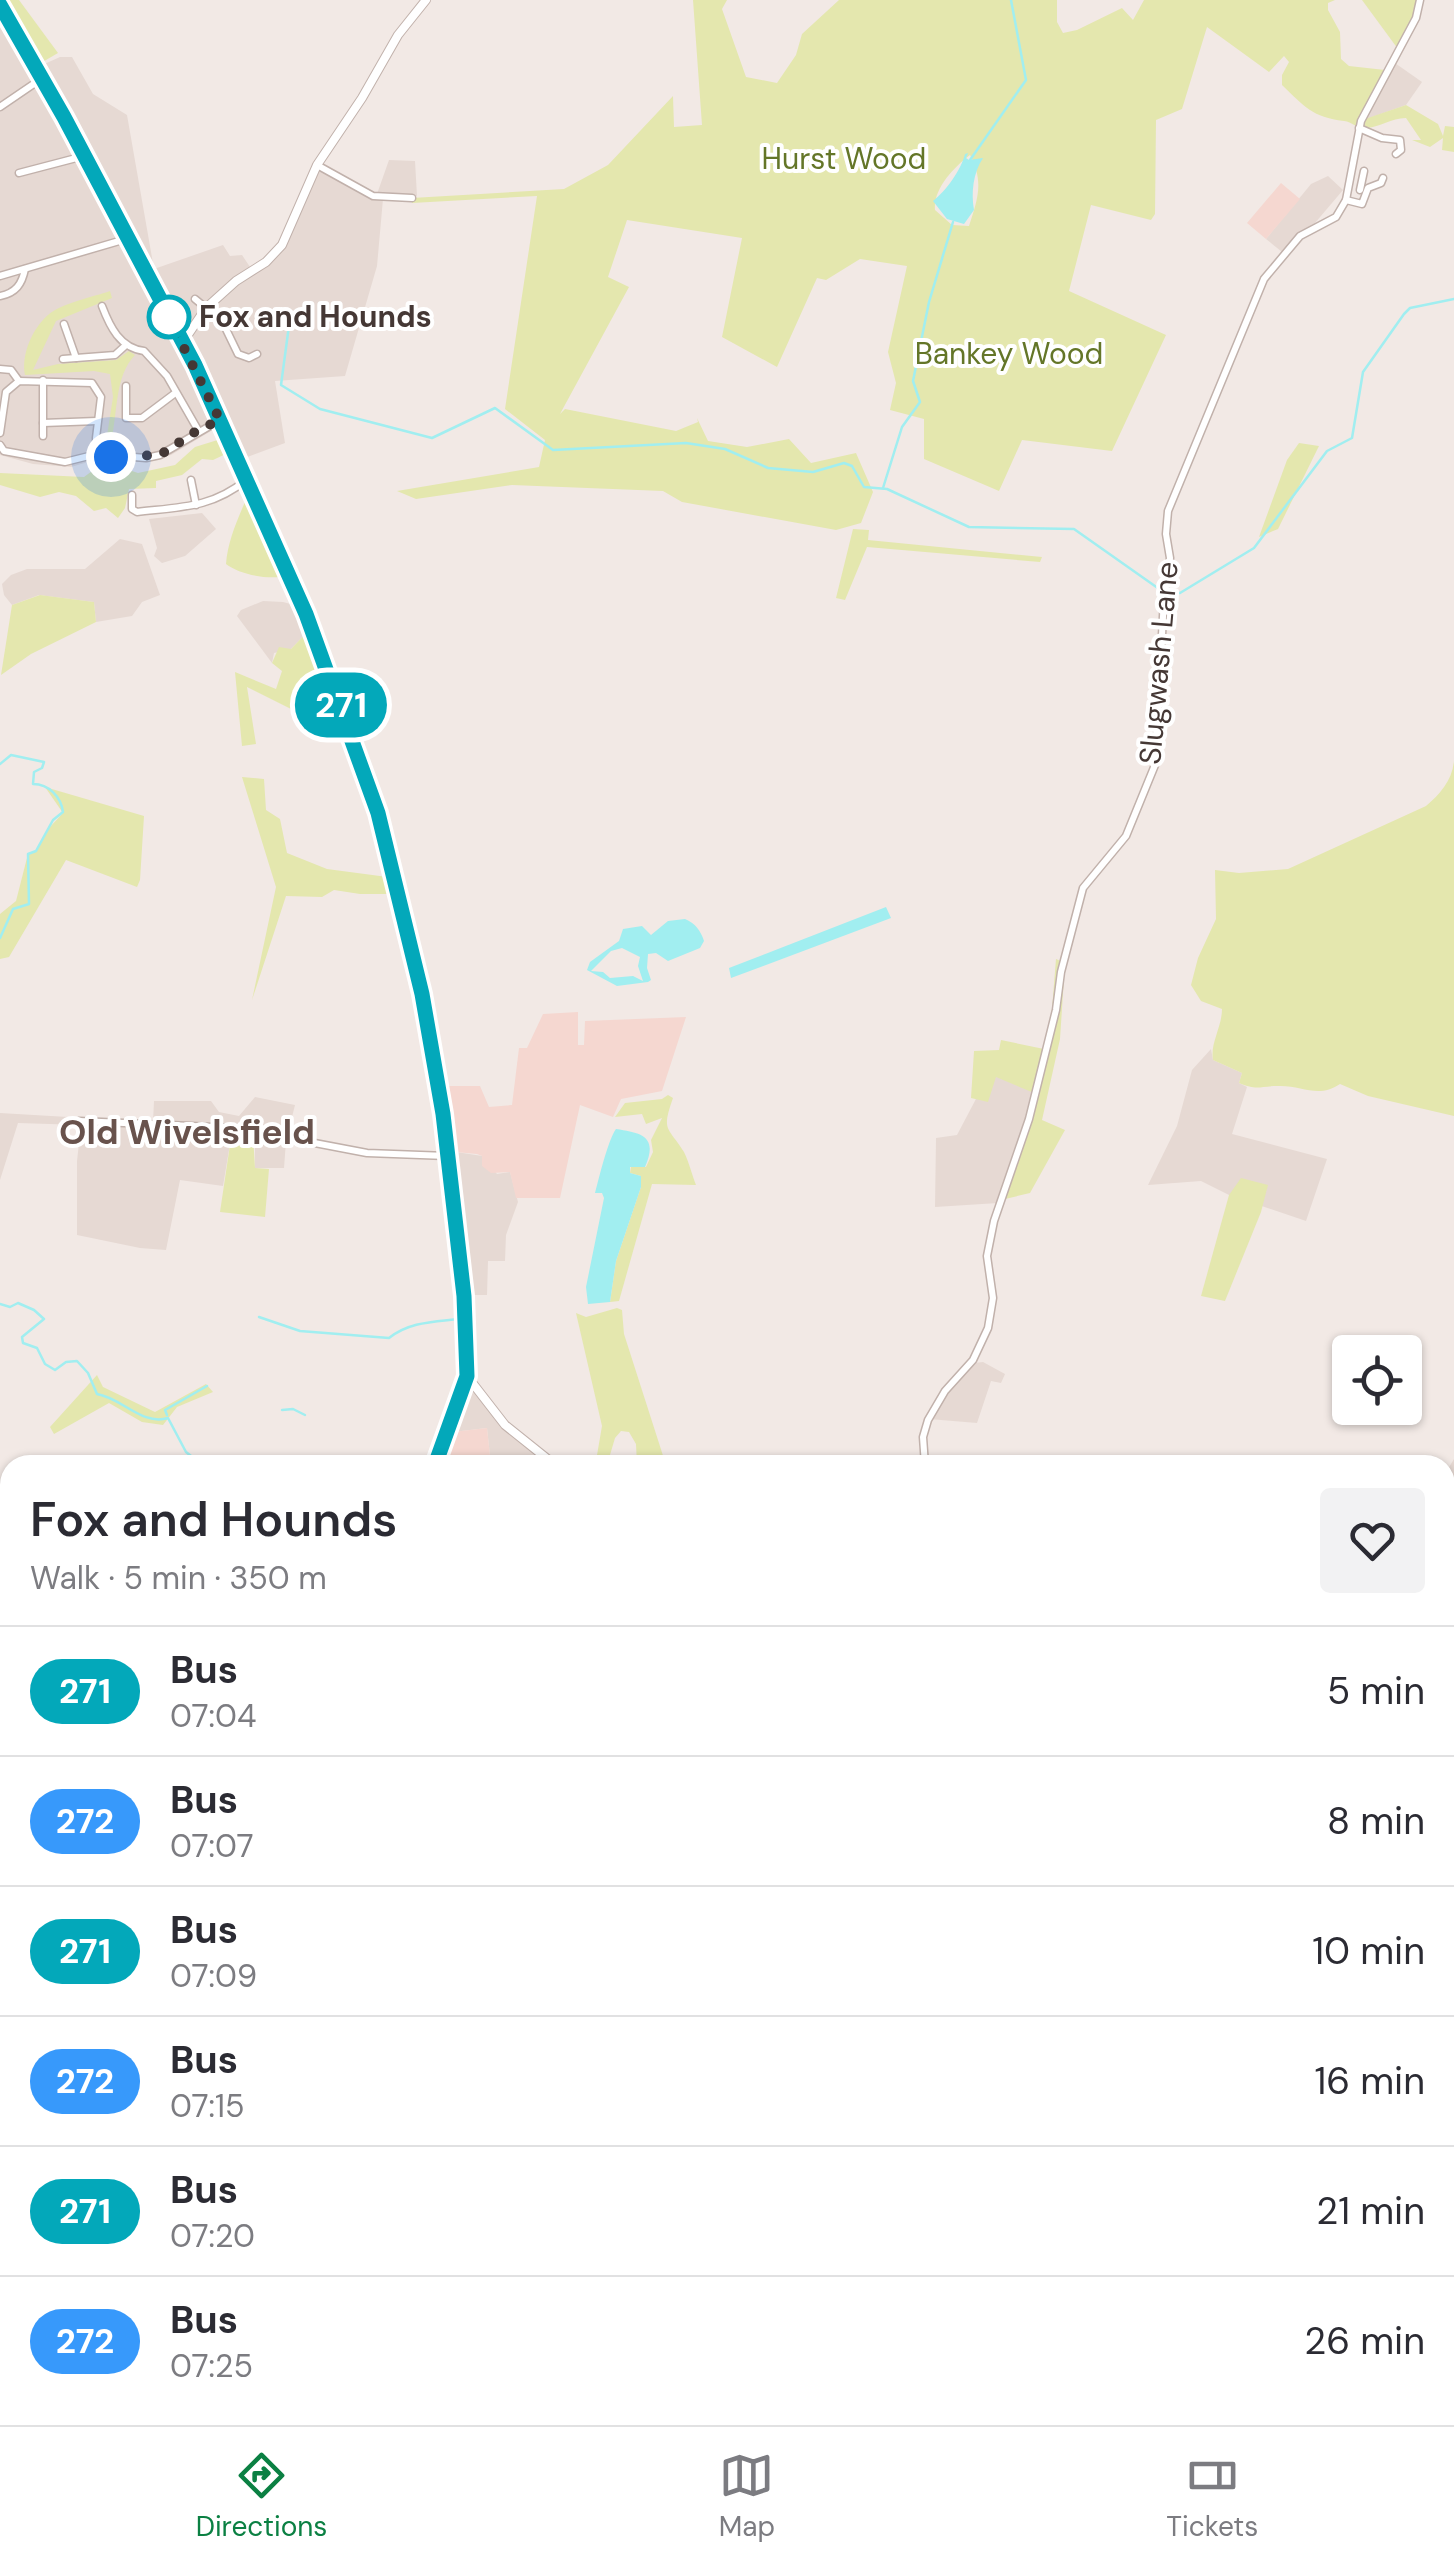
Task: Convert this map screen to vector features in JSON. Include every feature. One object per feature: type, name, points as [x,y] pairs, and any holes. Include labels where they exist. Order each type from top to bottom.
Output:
[{"type":"main road","points":[[0,5],[183,342],[220,420],[306,614],[378,813],[422,994],[464,1296],[467,1376],[439,1455]]},
{"type":"street","points":[[183,342],[208,307],[276,253],[317,166],[398,35],[426,0]]},
{"type":"street","points":[[1346,200],[1359,128],[1416,18],[1420,0]]},
{"type":"street","points":[[0,106],[41,80]]},
{"type":"street","points":[[1359,128],[1382,138],[1400,140],[1401,150],[1396,154]]},
{"type":"street","points":[[19,173],[84,156]]},
{"type":"street","points":[[317,166],[374,196],[412,198]]},
{"type":"street","points":[[1350,180],[1361,186],[1364,171]]},
{"type":"street","name":"Slugwash Lane","points":[[925,1455],[928,1420],[945,1392],[973,1360],[988,1328],[993,1298],[988,1256],[994,1221],[1023,1142],[1084,888],[1126,836],[1155,765],[1164,598],[1170,558],[1168,511],[1264,279],[1300,236],[1336,217],[1346,200],[1362,204],[1368,188],[1382,183],[1383,178]]},
{"type":"street","points":[[0,276],[126,239]]},
{"type":"street","points":[[0,296],[14,292],[26,268]]},
{"type":"street","points":[[195,299],[223,323],[238,354],[254,358]]},
{"type":"street","points":[[102,306],[112,330],[133,350],[144,351],[167,376],[198,430]]},
{"type":"street","points":[[64,324],[76,358]]},
{"type":"street","points":[[63,360],[115,355],[126,345]]},
{"type":"street","points":[[0,369],[11,370],[19,380]]},
{"type":"street","points":[[0,433],[2,401],[19,380],[92,384],[101,397],[97,454]]},
{"type":"street","points":[[43,380],[43,436]]},
{"type":"street","points":[[126,386],[126,418],[142,418],[174,394]]},
{"type":"street","points":[[43,423],[98,420]]},
{"type":"street","points":[[0,445],[4,450],[65,462],[97,454],[160,455],[220,420]]},
{"type":"street","points":[[191,480],[196,505]]},
{"type":"street","points":[[132,494],[132,509],[138,512],[218,500],[249,484]]},
{"type":"street","points":[[79,1122],[236,1128],[367,1153],[447,1156]]},
{"type":"street","points":[[467,1376],[505,1424],[543,1455]]},
{"type":"shaded area","points":[[0,14],[31,70],[60,57],[72,57],[93,94],[127,115],[154,269],[223,245],[230,256],[242,255],[252,270],[282,245],[317,165],[377,194],[389,160],[415,161],[417,196],[383,199],[377,266],[345,376],[275,381],[285,443],[242,459],[247,479],[221,425],[171,455],[141,462],[95,460],[71,467],[33,464],[0,455]]},
{"type":"shaded area","points":[[1392,61],[1422,82],[1406,105],[1361,121]]},
{"type":"shaded area","points":[[1328,176],[1343,190],[1287,256],[1266,239],[1311,184]]},
{"type":"shaded area","points":[[1281,183],[1300,199],[1266,239],[1247,223]]},
{"type":"shaded area","points":[[202,513],[216,529],[185,556],[162,563],[154,556],[157,548],[149,519]]},
{"type":"shaded area","points":[[120,539],[142,544],[160,595],[142,602],[132,616],[96,622],[94,602],[39,595],[12,605],[4,595],[2,584],[11,575],[27,569],[85,569]]},
{"type":"shaded area","points":[[263,601],[302,607],[312,627],[291,649],[274,653],[272,663],[237,616],[241,610]]},
{"type":"shaded area","points":[[578,1012],[578,1045],[584,1045],[585,1021],[686,1017],[662,1091],[621,1099],[613,1117],[580,1105],[560,1198],[516,1198],[510,1172],[491,1173],[482,1166],[482,1156],[477,1154],[456,1152],[447,1156],[441,1086],[480,1086],[489,1107],[512,1105],[519,1048],[527,1048],[543,1014]]},
{"type":"shaded area","points":[[1006,1042],[1044,1050],[998,1203],[935,1207],[936,1138],[957,1135]]},
{"type":"shaded area","points":[[1211,1049],[1213,1060],[1242,1073],[1239,1083],[1247,1087],[1232,1134],[1327,1159],[1306,1221],[1229,1195],[1201,1181],[1148,1185],[1177,1126],[1192,1070]]},
{"type":"shaded area","points":[[255,1097],[295,1105],[284,1168],[255,1168],[255,1146],[231,1138],[223,1186],[180,1180],[166,1250],[77,1235],[81,1125],[18,1123],[0,1180],[0,1113],[153,1122],[154,1101],[211,1101],[219,1112],[239,1116]]},
{"type":"shaded area","points":[[456,1152],[482,1156],[497,1174],[510,1172],[518,1202],[506,1235],[505,1261],[488,1261],[487,1295],[467,1295],[447,1156]]},
{"type":"shaded area","points":[[983,1362],[1005,1374],[1001,1383],[991,1381],[977,1423],[929,1419],[974,1363]]},
{"type":"shaded area","points":[[471,1386],[501,1426],[539,1455],[490,1455],[487,1428],[453,1432]]},
{"type":"shaded area","points":[[487,1428],[490,1455],[443,1455],[453,1432]]},
{"type":"green space","points":[[0,0],[19,0],[58,53],[34,67]]},
{"type":"green space","points":[[693,0],[727,0],[722,9],[746,77],[777,83],[796,55],[802,34],[839,0],[1057,0],[1057,22],[1063,33],[1122,8],[1133,20],[1144,0],[1335,0],[1328,3],[1328,10],[1340,32],[1341,59],[1349,66],[1385,70],[1362,120],[1406,105],[1438,124],[1443,136],[1445,126],[1454,127],[1454,152],[1442,150],[1443,138],[1430,147],[1412,140],[1421,140],[1406,118],[1364,128],[1316,114],[1282,85],[1289,62],[1284,56],[1269,72],[1207,27],[1182,109],[1156,120],[1155,214],[1151,220],[1091,205],[1069,291],[1166,335],[1112,451],[1022,440],[999,491],[924,459],[924,419],[890,410],[896,383],[888,352],[907,266],[860,259],[826,280],[817,278],[777,367],[722,337],[742,238],[627,220],[608,277],[629,287],[560,414],[565,409],[676,431],[698,422],[697,418],[708,441],[747,447],[789,439],[811,463],[856,453],[873,492],[861,523],[836,530],[682,502],[663,491],[512,485],[416,499],[397,491],[539,467],[545,440],[505,409],[537,196],[412,203],[412,198],[564,189],[608,165],[673,96],[674,127],[702,125]],"holes":[[[970,155],[977,174],[975,207],[969,226],[952,225],[935,210],[937,194],[951,172]]]},
{"type":"green space","points":[[1362,0],[1420,0],[1416,19],[1398,49]]},
{"type":"green space","points":[[110,291],[112,298],[56,321],[33,370],[116,360],[129,351],[135,355],[123,374],[111,442],[106,442],[113,397],[110,374],[94,371],[25,375],[24,367],[29,343],[48,315]]},
{"type":"green space","points":[[224,438],[230,452],[213,460],[202,459],[182,475],[156,481],[156,488],[129,489],[118,518],[106,508],[94,511],[76,496],[59,492],[40,497],[0,485],[0,473],[84,477],[99,466],[117,466],[138,473],[175,465],[195,447]]},
{"type":"green space","points":[[1299,443],[1319,446],[1278,529],[1259,537],[1287,460]]},
{"type":"green space","points":[[251,488],[289,575],[256,576],[226,564],[232,535]]},
{"type":"green space","points":[[853,529],[869,530],[868,540],[1042,557],[1040,562],[867,547],[845,600],[836,598]]},
{"type":"green space","points":[[40,595],[94,602],[96,622],[31,654],[1,675],[12,605]]},
{"type":"green space","points":[[312,627],[347,720],[301,714],[247,687],[256,744],[242,746],[235,672],[276,689],[282,671],[272,663],[279,647],[291,649]]},
{"type":"green space","points":[[1454,761],[1454,1116],[1368,1096],[1340,1084],[1317,1091],[1239,1083],[1242,1073],[1213,1060],[1222,1009],[1201,1001],[1191,985],[1198,958],[1216,919],[1215,870],[1239,873],[1288,869],[1426,806],[1445,786]]},
{"type":"green space","points":[[242,777],[264,779],[266,810],[280,819],[287,853],[327,869],[395,878],[399,894],[334,890],[322,897],[286,896],[252,1000],[276,887]]},
{"type":"green space","points":[[45,787],[144,816],[140,880],[137,887],[66,860],[9,957],[0,959],[0,914],[16,901],[28,854],[36,851],[63,813]]},
{"type":"green space","points":[[1056,959],[1065,963],[1060,1039],[1042,1120],[1065,1130],[1030,1193],[1005,1199],[1034,1093],[996,1077],[988,1102],[971,1098],[974,1051],[999,1050],[1001,1040],[1044,1049]]},
{"type":"green space","points":[[668,1095],[673,1098],[668,1128],[684,1152],[696,1185],[652,1184],[619,1301],[610,1302],[616,1261],[641,1187],[641,1176],[630,1173],[631,1167],[646,1167],[653,1152],[651,1140],[662,1118],[646,1124],[642,1114],[615,1117],[625,1103]]},
{"type":"green space","points":[[244,1132],[253,1135],[255,1168],[269,1169],[265,1217],[220,1212],[231,1138],[242,1139]]},
{"type":"green space","points":[[1241,1178],[1268,1185],[1261,1212],[1225,1301],[1201,1296],[1229,1195]]},
{"type":"green space","points":[[622,1310],[624,1334],[663,1455],[637,1455],[629,1432],[621,1431],[610,1455],[597,1455],[602,1426],[576,1313],[586,1317]]},
{"type":"green space","points":[[97,1375],[103,1387],[155,1412],[206,1384],[213,1392],[177,1407],[163,1425],[142,1422],[109,1403],[54,1434],[50,1427]]},
{"type":"water","points":[[968,153],[969,160],[983,158],[974,183],[974,210],[964,224],[947,219],[933,201]]},
{"type":"water","points":[[886,907],[891,918],[731,978],[729,968]]},
{"type":"water","points":[[685,919],[695,925],[704,941],[700,948],[668,961],[656,953],[648,954],[648,982],[617,986],[587,970],[590,962],[619,941],[623,929],[642,926],[651,935],[668,921]],"holes":[[[622,948],[640,957],[638,966],[643,981],[633,976],[610,978],[603,972],[591,971],[611,951]]]},
{"type":"water","points":[[616,1129],[646,1138],[649,1157],[645,1167],[630,1167],[630,1173],[641,1176],[641,1187],[616,1261],[610,1302],[588,1304],[586,1287],[604,1198],[602,1193],[595,1193]]},
{"type":"waterway","points":[[970,160],[1026,80],[1011,0]]},
{"type":"waterway","points":[[883,488],[902,427],[920,402],[913,381],[929,302],[953,222]]},
{"type":"waterway","points":[[1168,592],[1180,593],[1254,548],[1327,451],[1352,438],[1363,372],[1404,314],[1410,308],[1454,299]]},
{"type":"waterway","points":[[290,318],[281,385],[320,409],[432,438],[495,408],[553,450],[686,443],[725,449],[768,468],[813,472],[844,463],[852,466],[864,487],[887,489],[969,527],[1074,529],[1162,591]]},
{"type":"waterway","points":[[0,764],[11,755],[44,762],[34,772],[33,784],[53,792],[63,812],[53,820],[36,851],[28,854],[29,904],[13,909],[0,938]]},
{"type":"waterway","points":[[0,1304],[10,1307],[18,1303],[44,1319],[22,1337],[23,1343],[37,1348],[45,1364],[55,1370],[66,1362],[77,1361],[88,1373],[97,1394],[149,1418],[168,1418],[190,1455]]},
{"type":"waterway","points":[[259,1317],[300,1331],[389,1338],[413,1326],[458,1319]]},
{"type":"waterway","points":[[167,1415],[165,1410],[207,1386]]},
{"type":"waterway","points":[[282,1410],[293,1409],[305,1415]]},
{"type":"bus line","name":"271","points":[[0,5],[195,365],[306,614],[378,813],[422,994],[443,1114],[464,1296],[467,1376],[439,1455]]},
{"type":"place","name":"Fox and Hounds","points":[[169,317]]},
{"type":"district","name":"Old Wivelsfield","points":[[187,1132]]},
{"type":"route","points":[[111,457],[160,455],[220,420],[164,308],[169,317]]},
{"type":"park label","name":"Hurst Wood","points":[[844,159]]},
{"type":"park label","name":"Bankey Wood","points":[[1009,354]]}]
